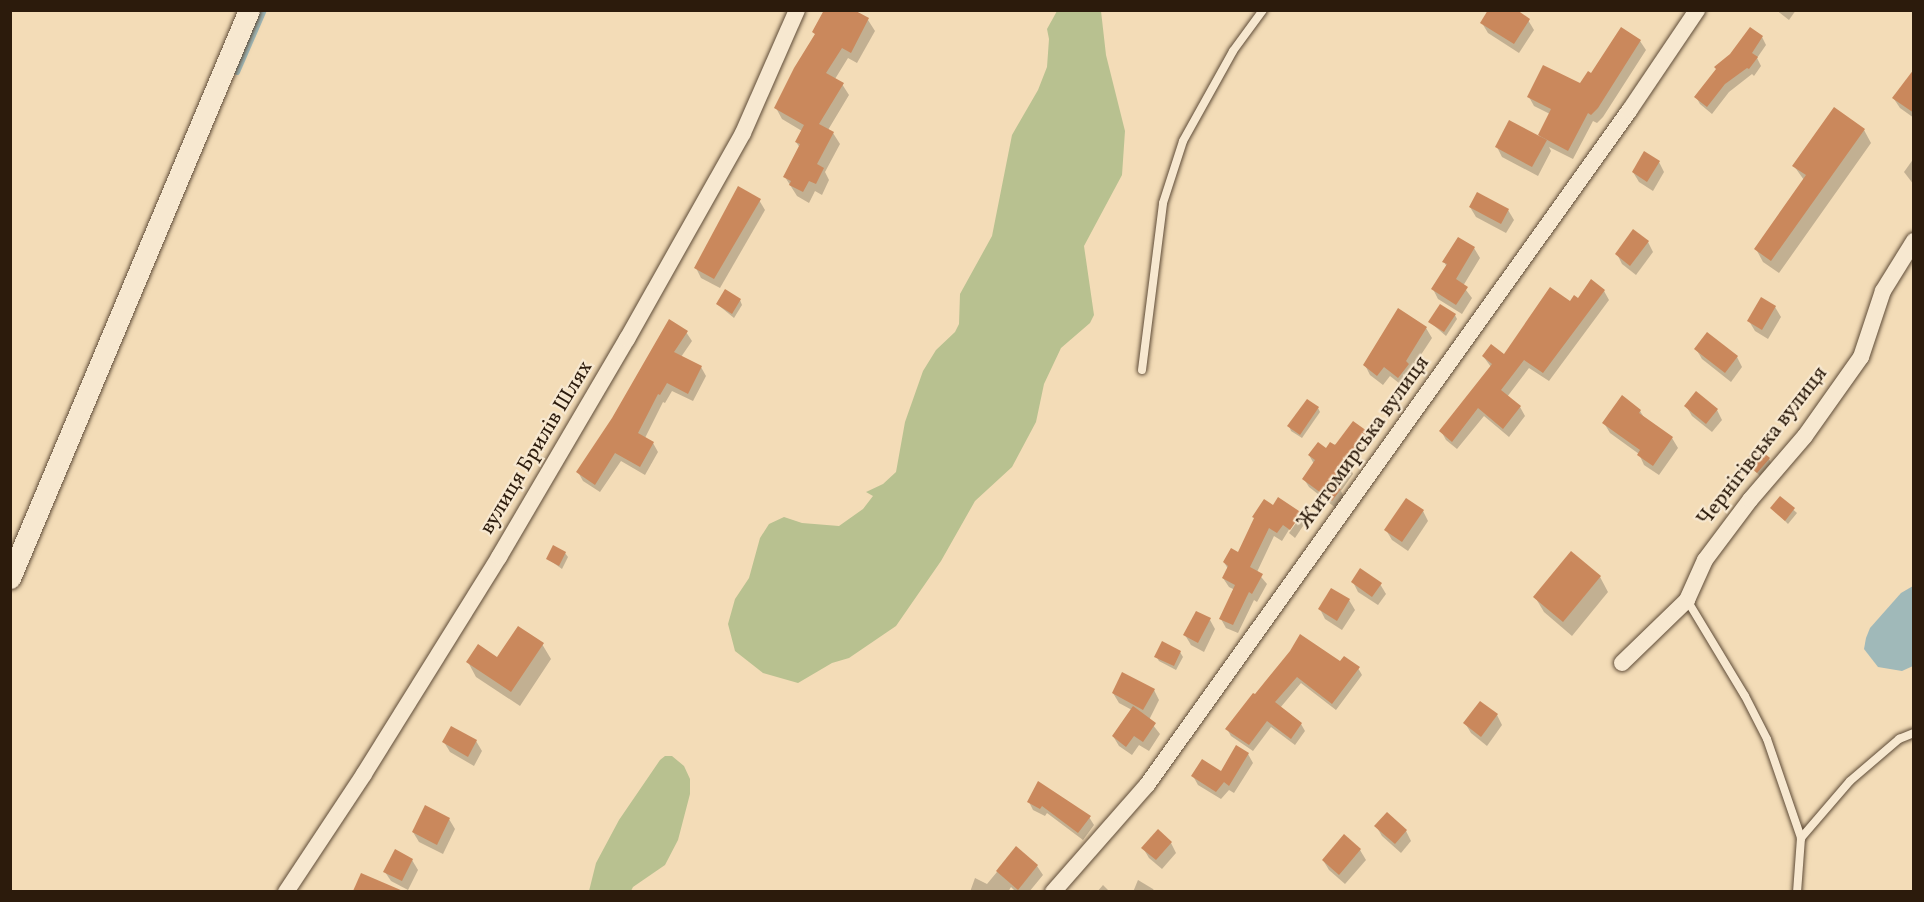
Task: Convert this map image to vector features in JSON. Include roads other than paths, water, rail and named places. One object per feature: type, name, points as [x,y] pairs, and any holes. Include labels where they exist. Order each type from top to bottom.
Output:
[{"type":"street","points":[[10,578],[249,10]]},
{"type":"street","name":"вулиця Брилів Шлях","points":[[286,891],[364,774],[499,557],[627,339],[743,133],[797,10]]},
{"type":"street","name":"Житомирська вулиця","points":[[1053,891],[1147,785],[1623,120],[1697,10]]},
{"type":"street","name":"Чернігівська вулиця","points":[[1623,663],[1687,600],[1705,560],[1750,500],[1805,436],[1861,357],[1883,291],[1914,241]]},
{"type":"lane","points":[[1142,370],[1163,203],[1184,141],[1233,51],[1263,10]]},
{"type":"lane","points":[[1687,600],[1745,696],[1767,739],[1801,838],[1797,891]]},
{"type":"lane","points":[[1801,838],[1850,781],[1899,739],[1914,733]]},
{"type":"water","points":[[1913,586],[1913,666],[1902,671],[1878,667],[1864,649],[1870,628],[1901,593]]},
{"type":"waterway","points":[[237,72],[264,10]]}]
